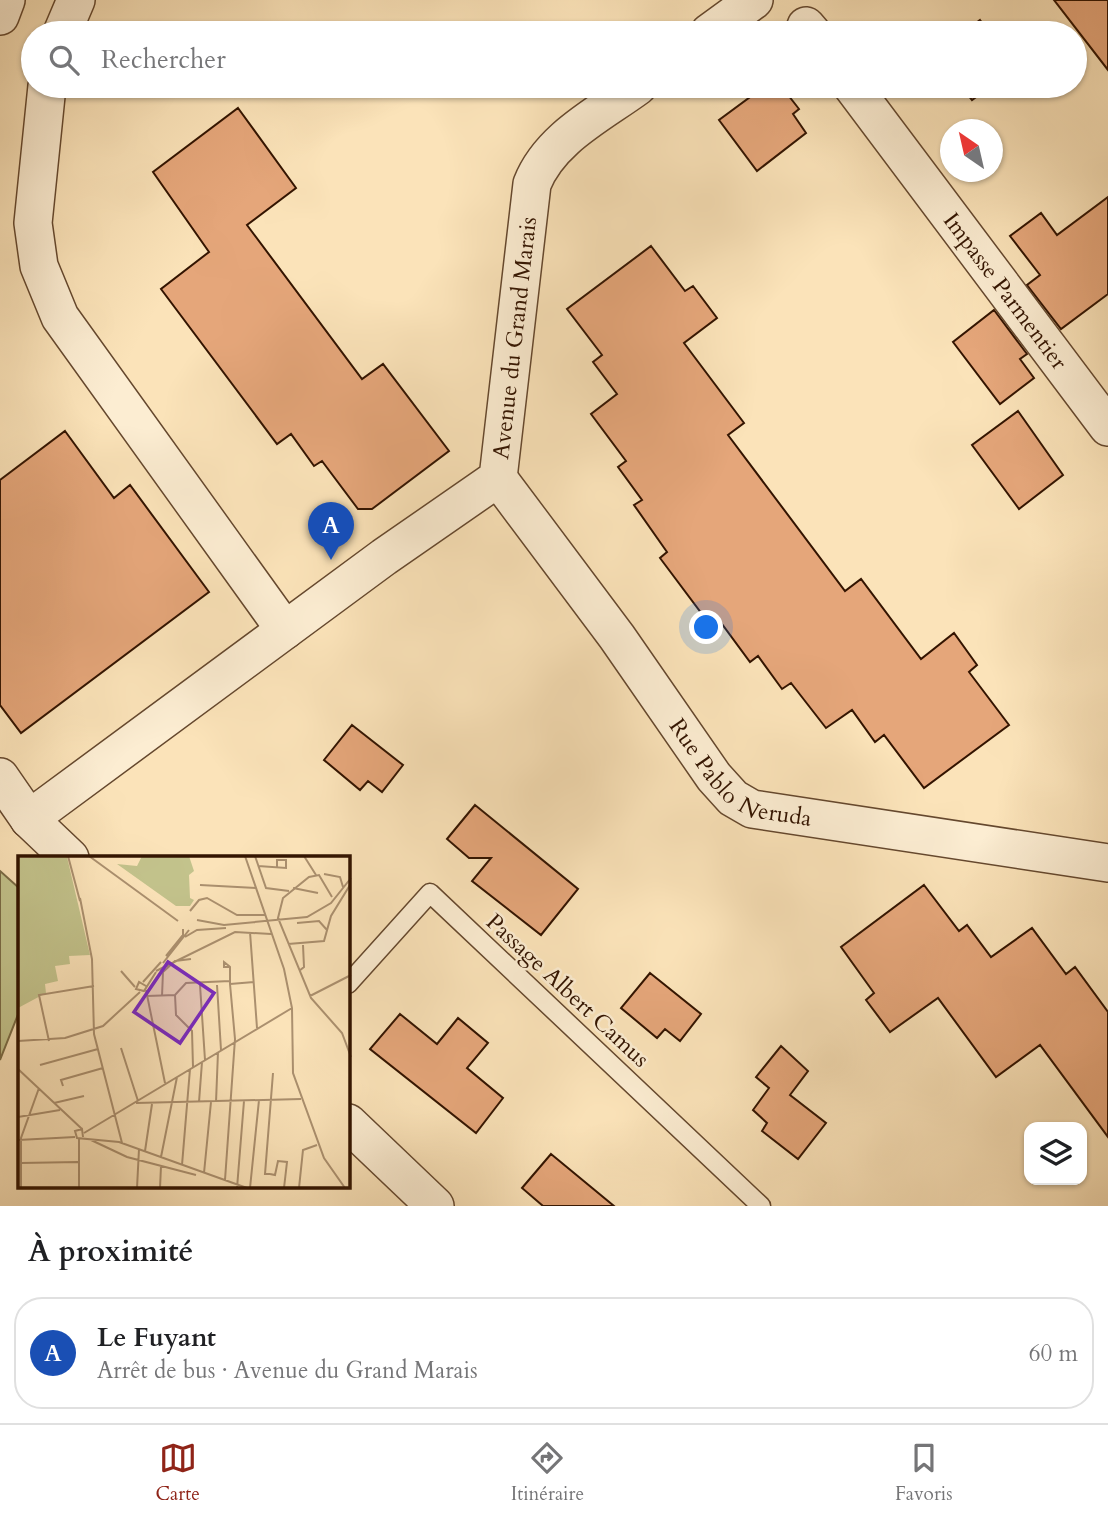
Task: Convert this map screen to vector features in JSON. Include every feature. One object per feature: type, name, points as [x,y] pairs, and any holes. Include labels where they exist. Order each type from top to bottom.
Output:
[{"type":"street","points":[[0,16],[6,0]]},
{"type":"street","points":[[67,21],[76,0]]},
{"type":"street","points":[[725,21],[754,0]]},
{"type":"street","points":[[46,98],[33,223],[39,265],[60,317],[285,630]]},
{"type":"street","name":"Avenue du Grand Marais","points":[[15,817],[498,478],[532,184],[540,164],[552,149],[622,98]]},
{"type":"street","name":"Impasse Parmentier","points":[[861,98],[1108,427]]},
{"type":"street","name":"Rue Pablo Neruda","points":[[498,478],[617,637],[714,777],[733,798],[752,808],[1108,863]]},
{"type":"street","points":[[0,777],[15,817],[67,856]]},
{"type":"street","points":[[350,1126],[435,1206]]},
{"type":"lane","name":"Passage Albert Camus","points":[[350,982],[430,893],[761,1206]]},
{"type":"green space","points":[[0,871],[18,887],[18,1015],[0,1060]]},
{"type":"building","points":[[1054,0],[1108,0],[1108,70],[1087,43],[1087,21],[1070,21]]},
{"type":"building","points":[[749,98],[790,98],[799,109],[793,114],[806,133],[757,171],[719,120]]},
{"type":"building","points":[[238,108],[296,188],[247,225],[362,379],[383,364],[449,451],[372,509],[358,509],[322,461],[314,466],[291,434],[277,444],[161,289],[209,252],[153,172]]},
{"type":"building","points":[[1108,197],[1108,294],[1061,329],[1027,285],[1040,275],[1010,236],[1041,213],[1057,235]]},
{"type":"building","points":[[651,246],[685,291],[693,286],[717,318],[684,343],[744,423],[728,435],[845,591],[861,579],[921,659],[954,633],[977,665],[969,672],[1009,725],[924,788],[884,735],[875,742],[852,710],[826,728],[791,683],[782,689],[758,656],[750,662],[716,616],[708,622],[660,558],[667,552],[634,505],[642,500],[618,467],[626,461],[591,414],[617,394],[593,362],[602,355],[567,309]]},
{"type":"building","points":[[994,310],[1027,354],[1020,359],[1034,378],[1000,404],[953,342]]},
{"type":"building","points":[[1018,411],[1063,475],[1019,509],[972,445]]},
{"type":"building","points":[[65,431],[114,498],[130,485],[209,592],[21,733],[0,705],[0,480]]},
{"type":"building","points":[[352,725],[403,765],[382,792],[368,781],[360,790],[324,760]]},
{"type":"building","points":[[475,805],[578,889],[541,935],[472,881],[491,858],[469,858],[447,839]]},
{"type":"building","points":[[924,885],[959,931],[967,925],[991,957],[1032,928],[1066,974],[1075,967],[1108,1012],[1108,1137],[1040,1045],[996,1077],[938,998],[890,1032],[866,1000],[874,993],[841,947]]},
{"type":"building","points":[[650,973],[701,1014],[680,1041],[665,1029],[657,1038],[621,1008]]},
{"type":"building","points":[[400,1014],[437,1044],[458,1018],[488,1043],[467,1068],[503,1098],[476,1133],[370,1049]]},
{"type":"building","points":[[781,1046],[808,1071],[790,1095],[826,1123],[798,1159],[762,1131],[767,1123],[753,1110],[769,1088],[756,1077]]},
{"type":"building","points":[[551,1154],[614,1206],[543,1206],[522,1188]]},
{"type":"place","name":"Le Fuyant","points":[[331,560]]}]
